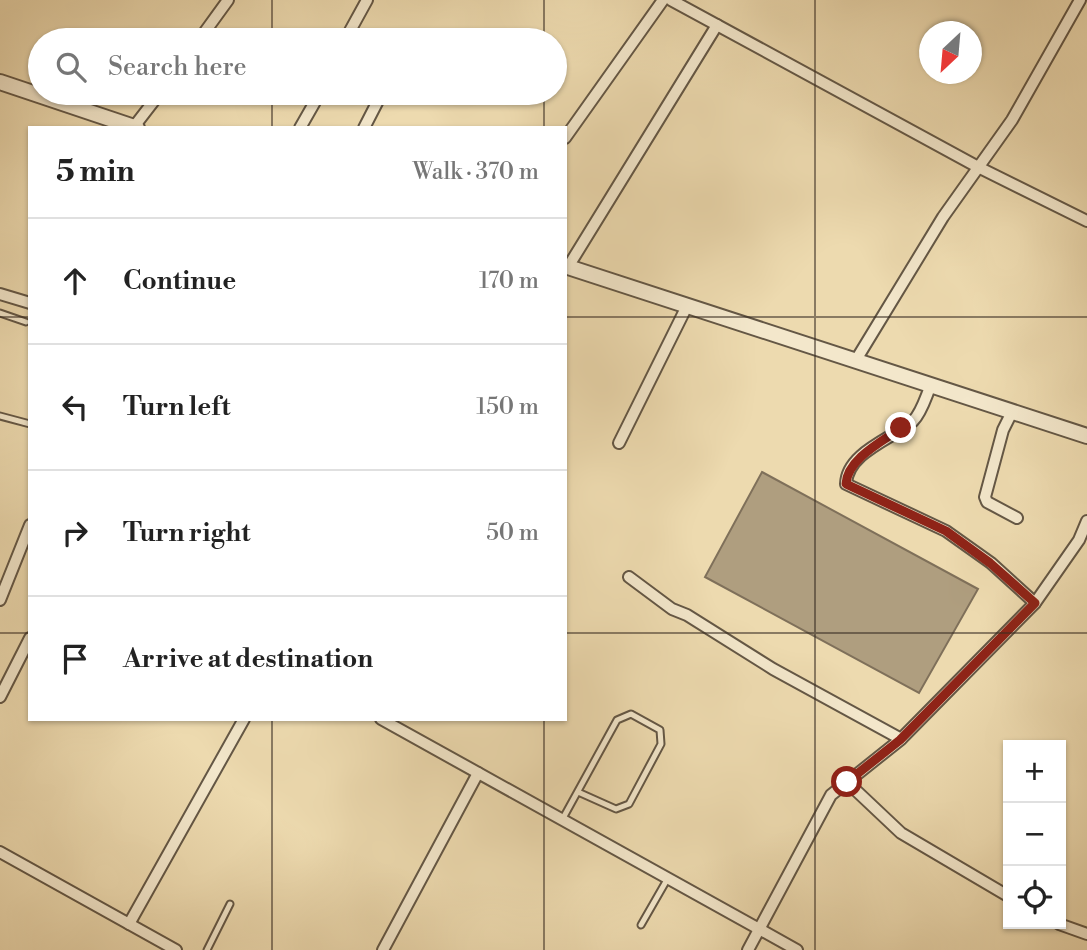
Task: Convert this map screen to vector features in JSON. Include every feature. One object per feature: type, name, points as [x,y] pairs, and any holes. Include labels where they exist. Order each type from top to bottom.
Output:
[{"type":"street","points":[[208,28],[228,0]]},
{"type":"street","points":[[352,28],[367,0]]},
{"type":"street","points":[[856,360],[974,172],[1012,120],[1080,0]]},
{"type":"street","points":[[567,135],[663,3],[974,172],[1087,221]]},
{"type":"street","points":[[714,31],[567,267],[1087,436]]},
{"type":"street","points":[[0,82],[28,91]]},
{"type":"street","points":[[68,105],[131,126]]},
{"type":"street","points":[[135,126],[151,105]]},
{"type":"street","points":[[301,126],[313,105]]},
{"type":"street","points":[[365,126],[376,105]]},
{"type":"street","points":[[0,294],[28,302]]},
{"type":"street","points":[[619,443],[687,306]]},
{"type":"street","points":[[931,385],[916,417],[858,460],[849,472],[846,484],[946,531],[990,563],[1035,603]]},
{"type":"street","points":[[1012,412],[1003,430],[985,497],[987,502],[1017,519]]},
{"type":"street","points":[[748,950],[764,931],[831,795],[901,739],[1035,603],[1079,540],[1087,521]]},
{"type":"street","points":[[0,600],[28,530]]},
{"type":"street","points":[[629,577],[672,609],[687,615],[773,669],[901,739]]},
{"type":"street","points":[[0,697],[28,642]]},
{"type":"street","points":[[129,925],[243,721]]},
{"type":"street","points":[[385,721],[797,950]]},
{"type":"street","points":[[383,950],[478,773]]},
{"type":"street","points":[[847,782],[901,833],[1003,893]]},
{"type":"street","points":[[0,852],[176,950]]},
{"type":"street","points":[[1066,926],[1087,934]]},
{"type":"lane","points":[[0,313],[26,322]]},
{"type":"lane","points":[[0,416],[28,423]]},
{"type":"lane","points":[[562,820],[617,720],[623,715],[641,718],[660,730],[661,744],[629,804],[616,809],[578,792]]},
{"type":"lane","points":[[641,925],[668,878]]},
{"type":"lane","points":[[207,950],[230,904]]},
{"type":"shaded area","points":[[762,472],[978,589],[919,693],[705,577]]},
{"type":"route","points":[[847,782],[893,747],[1035,603],[990,563],[946,531],[846,484],[846,477],[858,460],[901,428]]}]
